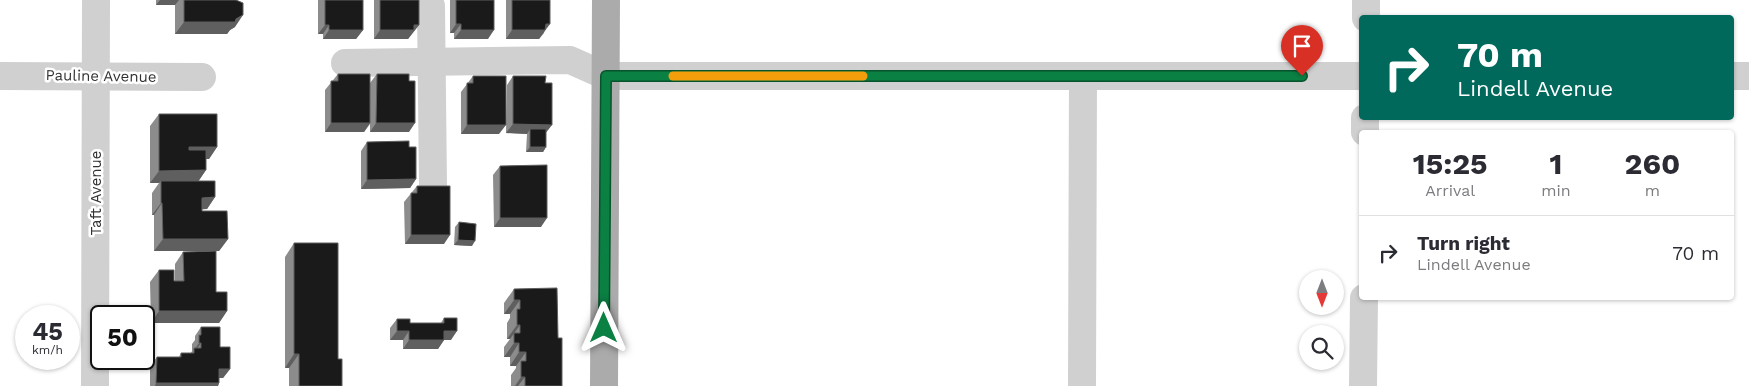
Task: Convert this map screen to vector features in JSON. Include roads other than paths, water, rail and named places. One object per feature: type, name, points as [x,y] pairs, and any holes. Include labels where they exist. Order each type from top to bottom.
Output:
[{"type":"main road","points":[[604,386],[606,0]]},
{"type":"street","name":"Taft Avenue","points":[[95,386],[96,0]]},
{"type":"street","points":[[1366,0],[1366,15]]},
{"type":"street","points":[[431,6],[433,186]]},
{"type":"street","points":[[345,63],[570,60],[606,76],[1359,76]]},
{"type":"street","name":"Pauline Avenue","points":[[0,76],[202,77]]},
{"type":"street","points":[[1082,386],[1083,76]]},
{"type":"street","points":[[1734,76],[1749,76]]},
{"type":"street","points":[[1363,386],[1364,300]]}]
